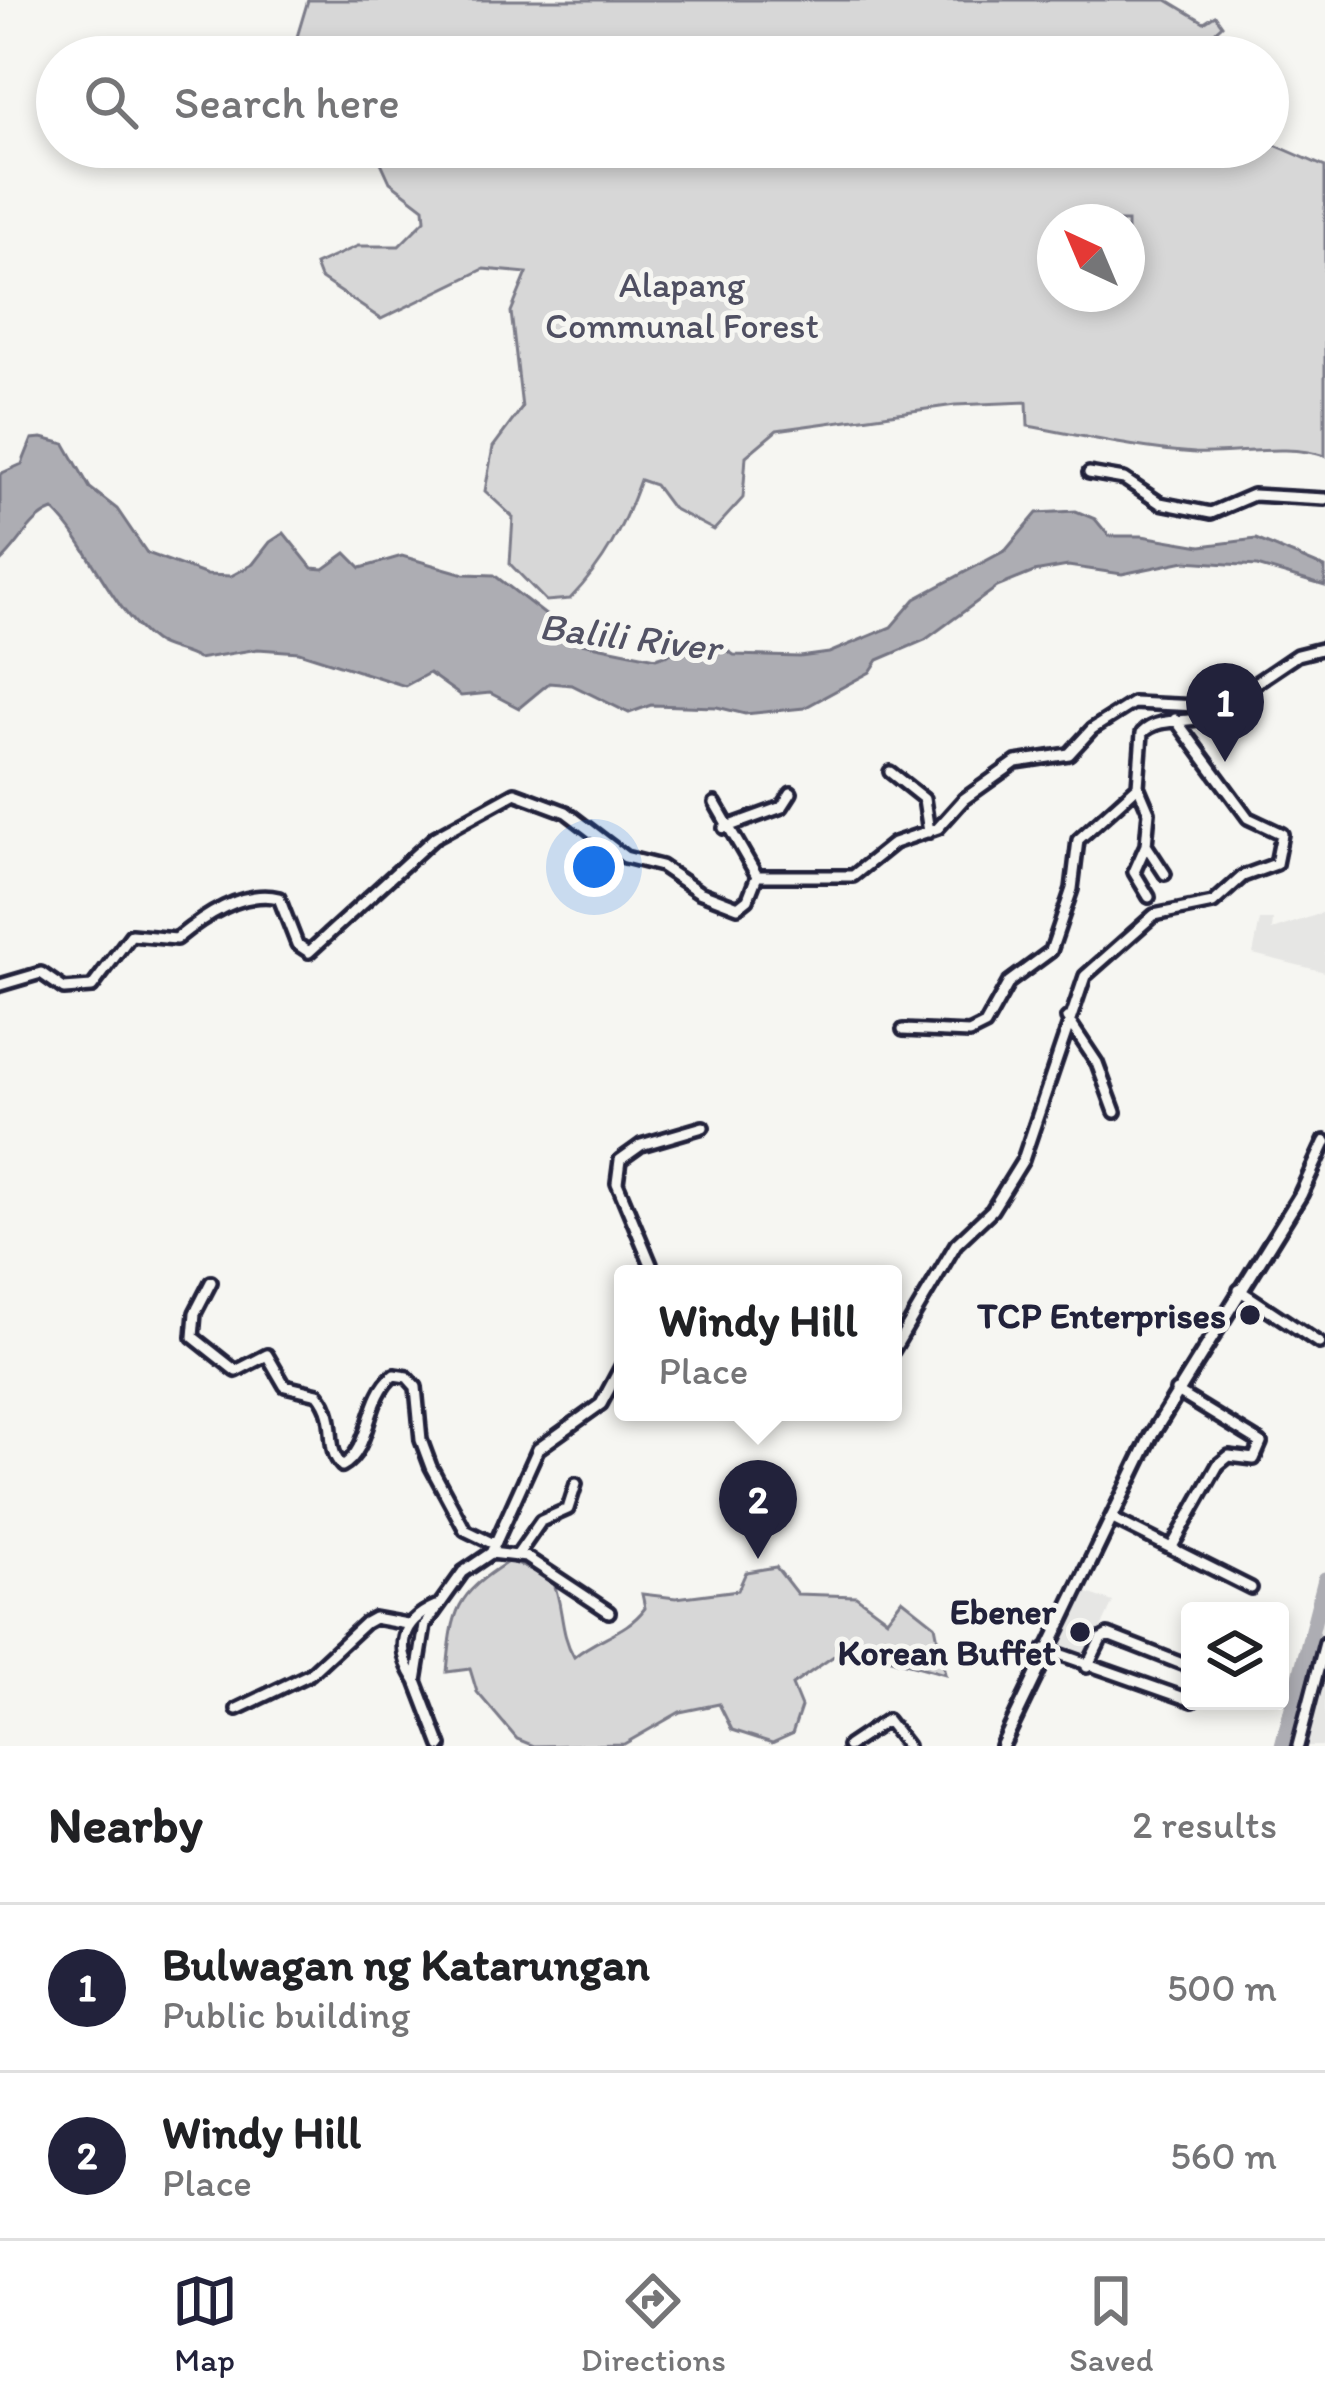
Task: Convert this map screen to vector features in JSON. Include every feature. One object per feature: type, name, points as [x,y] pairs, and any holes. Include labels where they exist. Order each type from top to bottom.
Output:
[{"type":"main road","points":[[1002,1746],[1176,1391],[1301,1194],[1325,1142]]},
{"type":"street","points":[[1089,473],[1124,479],[1160,503],[1211,513],[1253,495],[1325,499]]},
{"type":"street","points":[[1150,897],[1134,872],[1146,845],[1149,812],[1138,786],[1142,733],[1156,722],[1209,718],[1297,656],[1325,648]]},
{"type":"street","points":[[757,876],[844,878],[894,843],[929,832],[1009,766],[1024,759],[1069,754],[1092,729],[1132,703],[1220,706]]},
{"type":"street","points":[[902,1336],[956,1244],[992,1210],[1023,1160],[1067,1018],[1085,976],[1144,922],[1161,913],[1213,903],[1243,876],[1273,868],[1278,858],[1282,834],[1248,818],[1174,719]]},
{"type":"street","points":[[890,772],[924,799],[929,832]]},
{"type":"street","points":[[903,1030],[969,1033],[985,1025],[1009,982],[1051,951],[1072,889],[1078,840],[1138,786]]},
{"type":"street","points":[[724,828],[782,807],[791,793]]},
{"type":"street","points":[[0,985],[41,974],[64,989],[92,987],[131,934],[176,939],[211,912],[268,896],[279,898],[297,944],[309,952],[435,837],[515,794],[566,812],[625,857],[661,866],[729,905],[744,905],[757,876]]},
{"type":"street","points":[[715,803],[724,828],[757,876]]},
{"type":"street","points":[[1146,845],[1165,874]]},
{"type":"street","points":[[1067,1018],[1100,1067],[1115,1112]]},
{"type":"street","points":[[652,1265],[616,1171],[628,1151],[704,1127]]},
{"type":"street","points":[[212,1282],[195,1313],[193,1337],[236,1371],[267,1355],[285,1386],[318,1394],[333,1417],[332,1454],[342,1466],[356,1450],[384,1384],[394,1375],[407,1377],[416,1388],[425,1455],[470,1534],[492,1548],[518,1554],[609,1612]]},
{"type":"street","points":[[1239,1289],[1319,1342]]},
{"type":"street","points":[[416,1681],[418,1648],[436,1606],[463,1572],[492,1548],[538,1449],[601,1404],[614,1380]]},
{"type":"street","points":[[1173,1545],[1218,1465],[1229,1456],[1254,1460],[1261,1443],[1176,1391]]},
{"type":"street","points":[[518,1554],[538,1524],[568,1509],[576,1484]]},
{"type":"street","points":[[1111,1518],[1251,1588]]},
{"type":"street","points":[[237,1709],[310,1674],[374,1618],[407,1624],[436,1606]]},
{"type":"street","points":[[407,1624],[402,1650],[441,1746]]},
{"type":"street","points":[[1087,1667],[1108,1635],[1181,1663]]},
{"type":"street","points":[[1298,1746],[1325,1643]]},
{"type":"street","points":[[1046,1649],[1181,1697]]},
{"type":"street","points":[[848,1746],[886,1720],[907,1746]]},
{"type":"shaded area","points":[[32,439],[65,444],[90,488],[117,509],[147,553],[207,575],[231,576],[253,564],[284,533],[312,568],[324,569],[346,553],[361,568],[402,556],[464,574],[494,575],[582,643],[656,658],[697,645],[720,646],[734,655],[829,653],[891,627],[915,599],[1006,550],[1037,513],[1076,511],[1095,519],[1109,536],[1201,546],[1256,539],[1325,568],[1325,586],[1257,566],[1185,561],[1122,574],[1068,566],[1034,572],[997,587],[925,640],[878,660],[870,672],[804,708],[745,714],[717,707],[651,705],[629,713],[572,685],[549,683],[519,708],[490,693],[461,696],[429,673],[405,686],[299,652],[258,649],[198,659],[164,646],[125,612],[53,510],[37,520],[0,562],[0,474],[22,464]]},
{"type":"shaded area","points":[[1325,912],[1325,972],[1253,954],[1260,920],[1273,920],[1272,930]]},
{"type":"shaded area","points":[[1082,1591],[1113,1602],[1085,1664],[1053,1648]]},
{"type":"shaded area","points":[[1325,1593],[1325,1746],[1286,1746],[1312,1637]]},
{"type":"green space","points":[[308,0],[1167,0],[1204,22],[1215,15],[1222,25],[1210,36],[297,36]]},
{"type":"green space","name":"Alapang Communal Forest","points":[[1289,151],[1325,167],[1325,456],[1277,450],[1195,453],[1111,442],[1028,426],[1027,402],[955,405],[777,430],[746,456],[743,498],[714,530],[672,508],[655,485],[640,480],[612,544],[593,572],[570,599],[546,601],[510,564],[513,517],[485,491],[493,447],[522,408],[511,312],[527,273],[484,269],[381,319],[320,278],[315,265],[358,246],[399,246],[425,220],[424,208],[390,182],[384,168],[1289,168]]},
{"type":"green space","points":[[509,1561],[552,1578],[574,1657],[638,1616],[645,1608],[642,1594],[676,1598],[738,1590],[746,1572],[776,1567],[797,1594],[856,1596],[887,1619],[902,1599],[935,1625],[945,1674],[847,1647],[792,1685],[801,1707],[792,1734],[772,1743],[732,1730],[719,1704],[680,1712],[624,1744],[534,1746],[517,1739],[477,1692],[470,1669],[447,1672],[451,1633],[460,1606],[477,1584]]},
{"type":"waterway","points":[[1282,1746],[1325,1579]]},
{"type":"waterway","points":[[1304,1661],[1309,1684]]},
{"type":"place","name":"Bulwagan ng Katarungan","points":[[1225,762]]},
{"type":"place","name":"TCP Enterprises","points":[[1250,1315]]},
{"type":"place","name":"Windy Hill","points":[[758,1559]]},
{"type":"place","name":"Ebener Korean Buffet","points":[[1080,1632]]},
{"type":"water label","name":"Balili River","points":[[630,636]]}]
